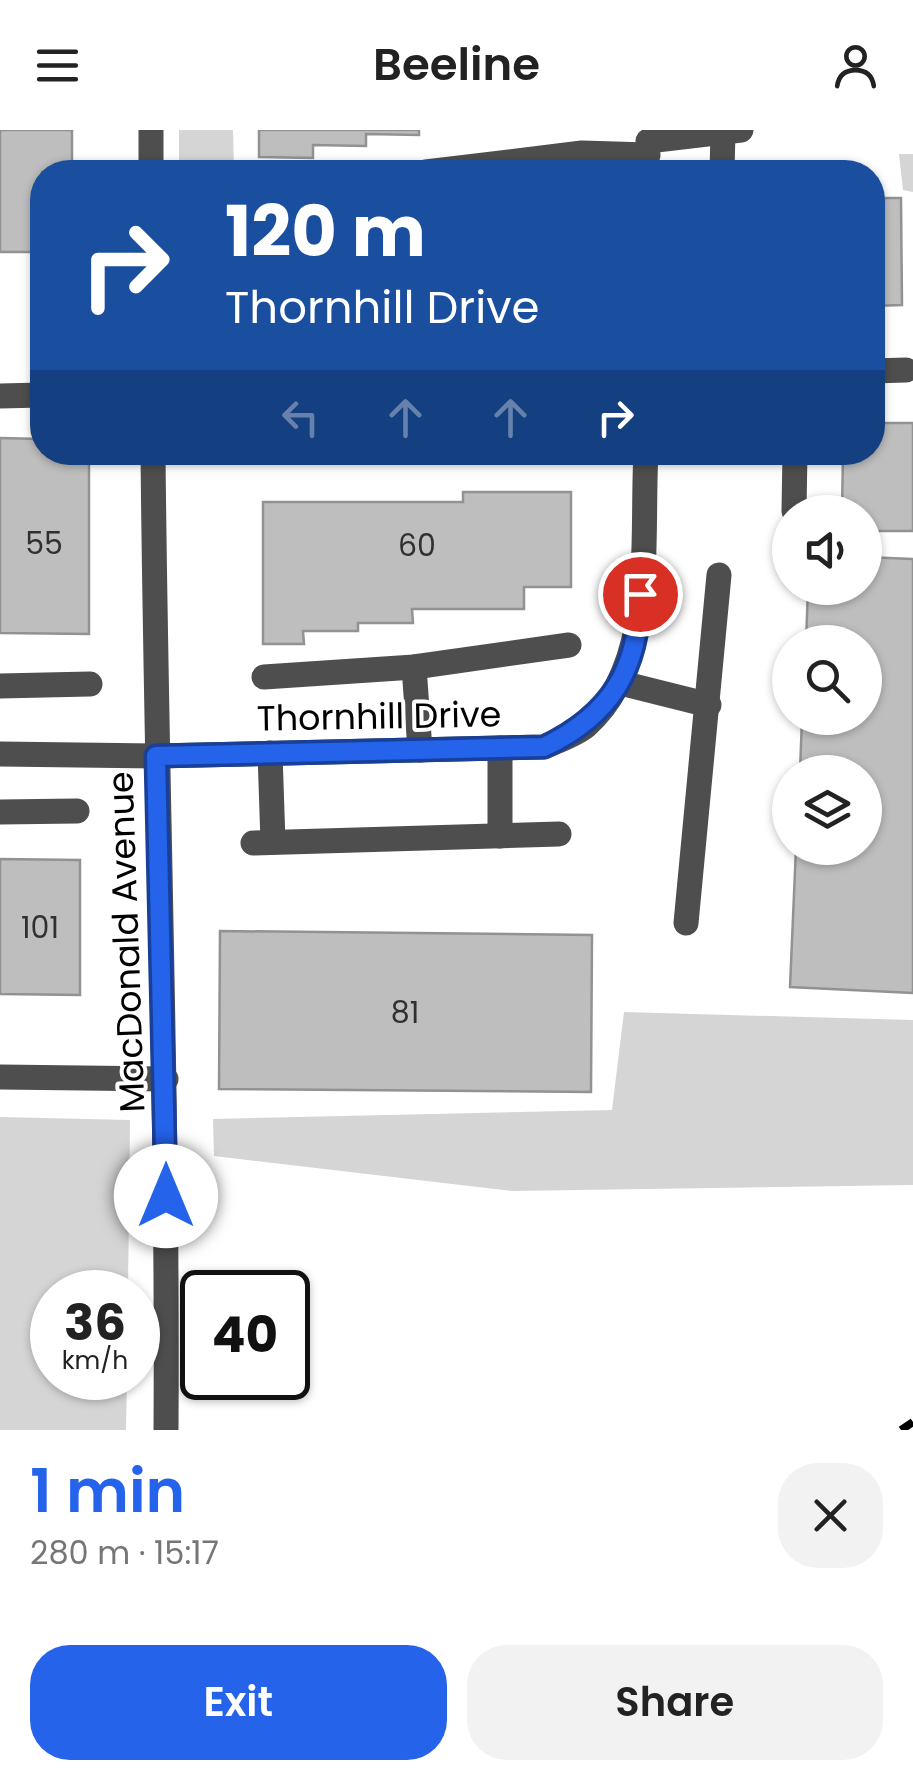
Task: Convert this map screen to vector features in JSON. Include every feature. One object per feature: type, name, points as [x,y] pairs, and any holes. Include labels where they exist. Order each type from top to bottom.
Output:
[{"type":"street","points":[[151,130],[151,160]]},
{"type":"street","points":[[530,160],[648,150],[732,131],[725,160]]},
{"type":"street","points":[[885,370],[906,370]]},
{"type":"street","points":[[0,396],[30,395]]},
{"type":"street","name":"MacDonald Avenue","points":[[152,465],[166,1079],[166,1430]]},
{"type":"street","name":"Thornhill Drive","points":[[0,754],[156,756],[544,747],[585,727],[620,683],[640,628],[646,465]]},
{"type":"street","points":[[795,495],[796,465]]},
{"type":"street","points":[[686,922],[718,576]]},
{"type":"street","points":[[264,677],[414,667],[570,645]]},
{"type":"street","points":[[414,667],[420,750]]},
{"type":"street","points":[[620,683],[708,704]]},
{"type":"street","points":[[0,686],[90,684]]},
{"type":"street","points":[[500,748],[500,836]]},
{"type":"street","points":[[270,753],[263,842],[559,834]]},
{"type":"street","points":[[0,812],[77,811]]},
{"type":"street","points":[[0,1077],[166,1079]]},
{"type":"shaded area","points":[[179,130],[233,130],[234,160],[179,160]]},
{"type":"shaded area","points":[[899,154],[913,154],[913,192],[903,190]]},
{"type":"shaded area","points":[[624,1012],[913,1020],[913,1185],[512,1191],[214,1156],[213,1119],[612,1110]]},
{"type":"shaded area","points":[[0,1117],[130,1120],[128,1270],[30,1270],[30,1400],[127,1400],[126,1430],[0,1430]]},
{"type":"building","points":[[0,130],[72,130],[72,160],[30,160],[30,252],[0,252]]},
{"type":"building","points":[[259,130],[419,130],[419,135],[366,134],[366,146],[313,145],[313,158],[259,157]]},
{"type":"building","points":[[885,198],[901,198],[902,305],[885,306]]},
{"type":"building","points":[[885,423],[913,423],[913,531],[882,531],[882,495],[842,495],[843,465],[885,465]]},
{"type":"building","points":[[0,438],[30,439],[30,465],[89,465],[89,634],[0,633]]},
{"type":"building","points":[[463,492],[571,492],[571,587],[524,587],[524,609],[412,609],[413,623],[358,623],[358,631],[303,631],[304,644],[263,644],[263,502],[463,502]]},
{"type":"building","points":[[882,558],[913,559],[913,993],[790,987],[795,865],[882,865],[882,755],[801,755],[801,735],[882,735],[882,625],[807,625],[807,605],[882,605]]},
{"type":"building","points":[[0,859],[80,860],[80,995],[0,994]]},
{"type":"building","points":[[220,931],[592,935],[591,1092],[219,1089]]},
{"type":"railway","points":[[901,1430],[913,1422]]},
{"type":"route","points":[[166,1196],[156,756],[544,747],[585,727],[620,683],[640,628],[640,594]]}]
